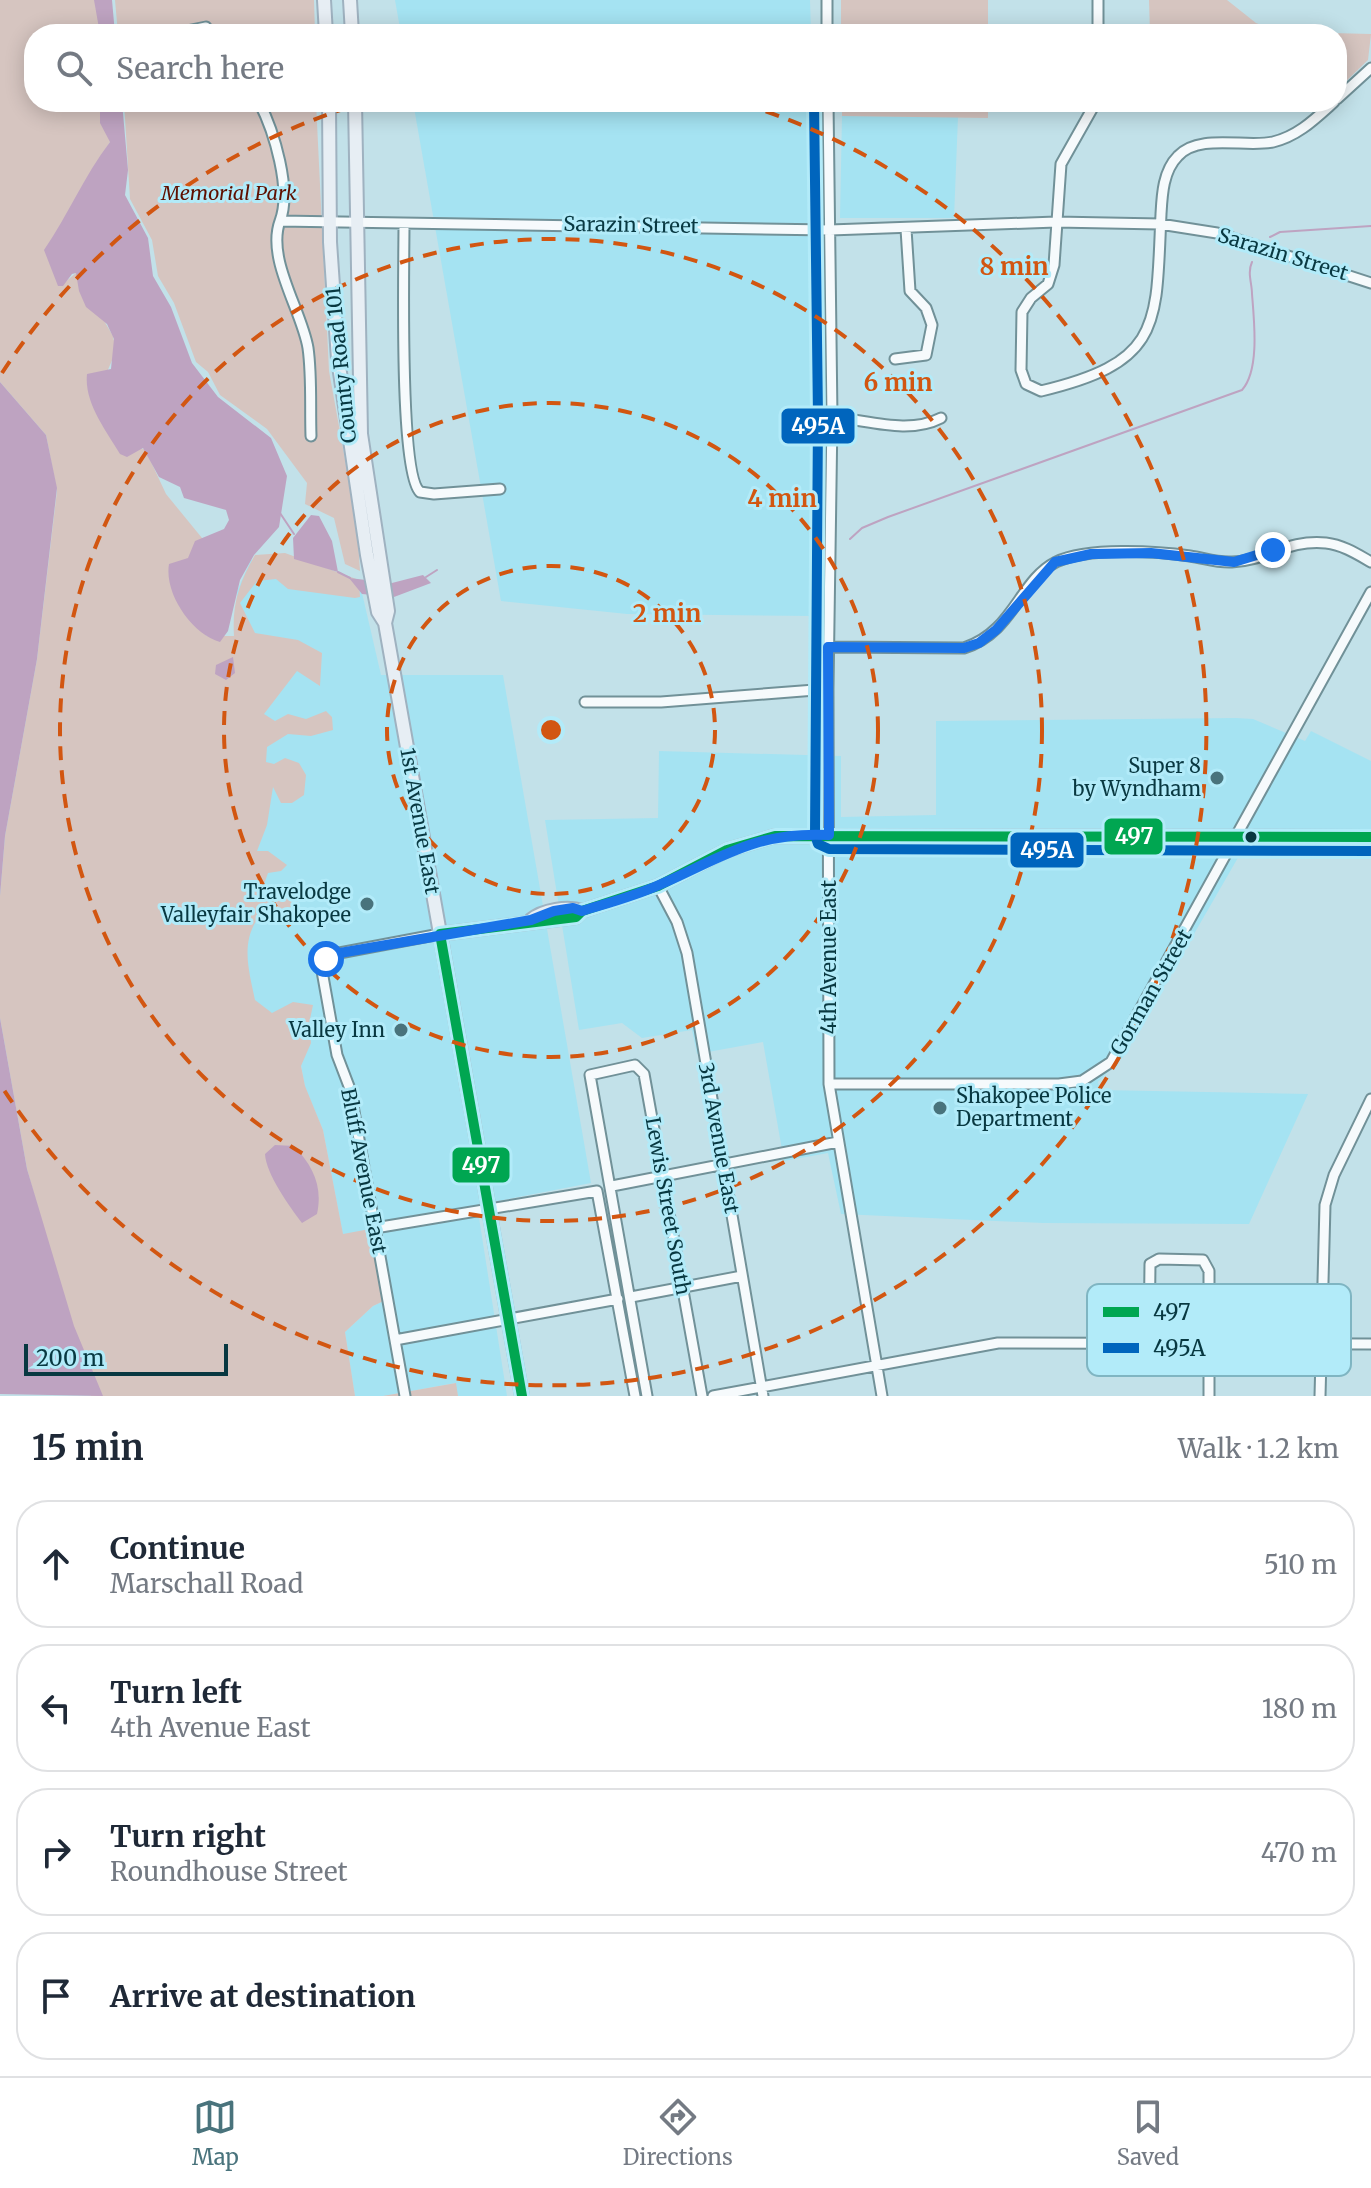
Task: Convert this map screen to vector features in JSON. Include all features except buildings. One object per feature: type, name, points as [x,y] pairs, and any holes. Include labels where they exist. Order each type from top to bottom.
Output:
[{"type":"main road","points":[[324,0],[325,24]]},
{"type":"main road","points":[[350,0],[351,24]]},
{"type":"main road","name":"County Road 101","points":[[329,112],[330,225],[338,359],[373,555]]},
{"type":"main road","points":[[355,112],[361,434],[373,555]]},
{"type":"main road","name":"1st Avenue East","points":[[373,555],[522,1396]]},
{"type":"main road","points":[[440,934],[531,920],[539,923],[576,917],[582,911],[658,886],[727,850],[775,836],[1371,837]]},
{"type":"street","points":[[827,0],[827,24]]},
{"type":"street","points":[[1098,0],[1098,24]]},
{"type":"street","points":[[1347,89],[1371,68]]},
{"type":"street","points":[[262,112],[283,179],[285,204],[277,238],[287,290],[308,352],[311,436]]},
{"type":"street","name":"4th Avenue East","points":[[828,112],[832,417],[828,647],[829,1084],[882,1396]]},
{"type":"street","points":[[1090,112],[1061,164],[1054,265],[1048,284],[1031,298],[1022,312],[1021,370],[1026,384],[1041,391],[1106,369],[1135,352],[1151,323],[1157,294],[1162,187],[1178,156],[1198,146],[1271,142],[1294,135],[1321,112]]},
{"type":"street","name":"Sarazin Street","points":[[280,221],[330,225],[531,223],[830,230],[1056,222],[1160,224],[1217,233],[1371,283]]},
{"type":"street","points":[[404,225],[407,428],[413,481],[416,488],[427,493],[500,489]]},
{"type":"street","points":[[895,359],[926,355],[932,325],[926,308],[910,291],[906,229]]},
{"type":"street","points":[[832,417],[908,428],[925,427],[941,418]]},
{"type":"street","points":[[828,647],[964,648],[979,643],[996,630],[1055,562],[1091,554],[1151,553],[1234,562],[1283,547],[1313,543],[1341,546],[1371,562]]},
{"type":"street","name":"Gorman Street","points":[[829,1084],[1059,1084],[1082,1081],[1097,1074],[1124,1045],[1371,592]]},
{"type":"street","points":[[585,702],[661,702],[828,689]]},
{"type":"street","name":"3rd Avenue East","points":[[658,886],[677,922],[687,953],[762,1392]]},
{"type":"street","name":"Bluff Avenue East","points":[[405,1396],[350,1089],[337,1055],[322,978],[326,959],[334,954],[440,934]]},
{"type":"street","name":"Lewis Street South","points":[[612,1186],[590,1075],[635,1065],[644,1074],[702,1396]]},
{"type":"street","points":[[1323,1284],[1325,1205],[1334,1175],[1371,1099]]},
{"type":"street","points":[[647,1396],[612,1186],[838,1142]]},
{"type":"street","points":[[375,1228],[597,1191],[635,1396]]},
{"type":"street","points":[[1150,1284],[1150,1264],[1159,1259],[1199,1259],[1209,1271],[1209,1284]]},
{"type":"street","points":[[631,1297],[742,1276]]},
{"type":"street","points":[[395,1340],[618,1299]]},
{"type":"street","points":[[713,1396],[762,1392],[877,1363],[998,1343],[1087,1344]]},
{"type":"street","points":[[1351,1344],[1371,1344]]},
{"type":"street","points":[[1320,1376],[1320,1396]]},
{"type":"shaded area","points":[[94,0],[112,0],[114,24],[98,24]]},
{"type":"shaded area","points":[[395,0],[810,0],[811,24],[399,24]]},
{"type":"shaded area","points":[[100,112],[123,112],[128,170],[125,195],[148,238],[153,276],[171,307],[192,363],[218,397],[271,438],[287,476],[279,527],[254,555],[240,580],[228,631],[220,642],[200,631],[182,611],[171,588],[169,564],[188,558],[195,541],[224,529],[229,520],[226,510],[184,498],[180,487],[159,477],[143,448],[127,457],[120,454],[97,416],[87,385],[87,374],[111,369],[114,339],[107,324],[86,307],[76,273],[63,286],[58,286],[44,250],[110,142],[100,123]]},
{"type":"shaded area","points":[[415,112],[811,112],[816,616],[627,614],[501,601]]},
{"type":"shaded area","points":[[842,116],[958,117],[954,218],[840,218]]},
{"type":"shaded area","points":[[0,382],[46,435],[57,488],[37,659],[5,836],[0,896]]},
{"type":"shaded area","points":[[311,515],[319,516],[332,541],[338,572],[294,559],[293,538]]},
{"type":"shaded area","points":[[251,560],[308,562],[359,580],[381,675],[503,675],[591,1183],[477,1205],[507,1396],[458,1396],[455,1383],[383,1396],[355,1396],[345,1332],[373,1306],[388,1299],[375,1228],[343,1235],[323,1130],[305,1087],[295,1032],[235,985],[237,591]]},
{"type":"shaded area","points":[[423,575],[431,583],[394,597],[362,594],[349,578],[392,583]]},
{"type":"shaded area","points":[[233,657],[235,673],[226,680],[215,674],[216,665]]},
{"type":"shaded area","points":[[1253,719],[1305,741],[1311,731],[1371,761],[1371,841],[1243,849],[1123,1057],[1098,1082],[1100,1090],[1308,1094],[1249,1224],[1043,1223],[841,1214],[828,1153],[784,1161],[763,1042],[697,1054],[692,1030],[642,1038],[622,1023],[579,1030],[545,820],[658,818],[659,751],[841,756],[841,817],[936,815],[936,721]]},
{"type":"shaded area","points":[[0,1018],[27,1169],[74,1326],[103,1396],[0,1394]]},
{"type":"shaded area","points":[[275,1145],[294,1146],[315,1177],[319,1194],[317,1214],[302,1223],[279,1190],[266,1162],[265,1154]]},
{"type":"green space","points":[[0,0],[97,0],[99,24],[24,24],[24,112],[107,112],[110,142],[75,200],[52,270],[64,283],[76,273],[113,336],[116,351],[107,372],[132,453],[137,448],[145,449],[166,494],[202,538],[206,636],[234,636],[238,594],[255,555],[285,553],[359,580],[360,597],[355,598],[288,589],[276,579],[257,581],[240,603],[255,633],[298,640],[322,653],[320,686],[297,671],[264,714],[275,721],[288,714],[306,719],[326,711],[332,717],[333,730],[311,736],[288,734],[267,747],[266,762],[274,764],[285,758],[299,763],[306,775],[304,795],[292,803],[281,803],[273,787],[267,825],[257,851],[268,851],[287,865],[281,871],[268,873],[262,890],[269,896],[298,888],[305,898],[283,912],[259,917],[250,936],[248,957],[255,1000],[272,1013],[293,1002],[313,1005],[309,1024],[311,1043],[301,1066],[305,1086],[323,1130],[343,1234],[375,1228],[388,1299],[373,1306],[345,1332],[355,1396],[91,1396],[27,1169],[0,1018],[0,896],[5,836],[37,659],[57,491],[46,435],[0,382]]},
{"type":"green space","points":[[115,0],[314,0],[315,24],[117,24]]},
{"type":"green space","points":[[841,0],[988,0],[988,24],[841,24]]},
{"type":"green space","points":[[1149,0],[1227,0],[1259,24],[1150,24]]},
{"type":"green space","points":[[1347,33],[1371,34],[1368,60],[1347,80]]},
{"type":"green space","name":"Memorial Park","points":[[125,112],[316,112],[329,371],[357,526],[360,571],[345,564],[334,518],[305,504],[307,483],[267,429],[220,395],[208,372],[196,362],[174,303],[158,276],[152,240],[130,199]]},
{"type":"green space","points":[[842,112],[988,112],[988,118],[842,116]]},
{"type":"green space","points":[[456,1383],[458,1396],[383,1396]]},
{"type":"waterway","points":[[1270,237],[1280,232],[1371,226]]},
{"type":"waterway","points":[[850,539],[862,528],[888,517],[1242,390],[1248,381],[1254,358],[1252,262]]},
{"type":"waterway","points":[[280,513],[294,534]]},
{"type":"waterway","points":[[426,577],[437,570]]},
{"type":"waterway","points":[[338,572],[350,578]]},
{"type":"transit line","name":"495A","points":[[814,112],[818,417],[815,835],[818,844],[829,849],[1371,851]]},
{"type":"transit line","name":"497","points":[[440,934],[576,917],[582,911],[658,886],[727,850],[775,836],[1371,837]]},
{"type":"transit line","name":"497","points":[[440,934],[522,1396]]},
{"type":"place","name":"Super 8 by Wyndham","points":[[1217,778]]},
{"type":"place","name":"Travelodge Valleyfair Shakopee","points":[[367,904]]},
{"type":"place","name":"Valley Inn","points":[[401,1030]]},
{"type":"place","name":"Shakopee Police Department","points":[[940,1108]]},
{"type":"route","points":[[326,959],[332,954],[531,920],[537,915],[554,911],[573,908],[582,911],[658,886],[727,850],[775,836],[829,835],[828,647],[964,648],[979,643],[996,630],[1055,562],[1091,554],[1151,553],[1234,562],[1251,560],[1273,550]]}]
